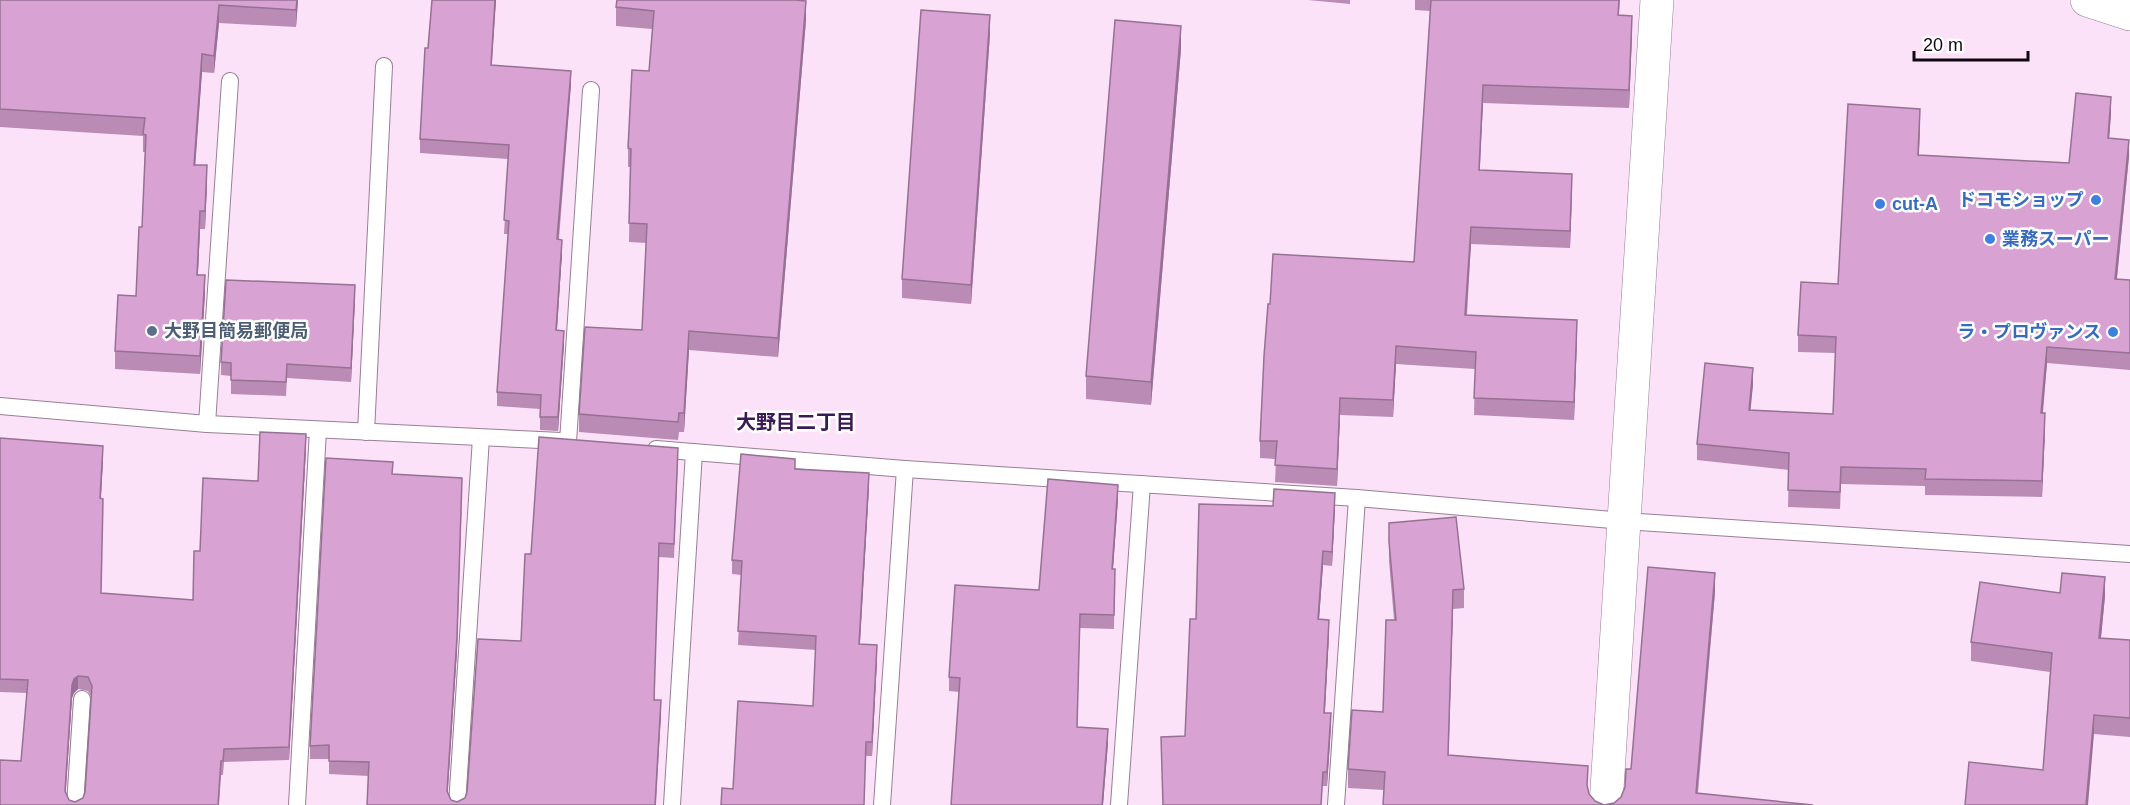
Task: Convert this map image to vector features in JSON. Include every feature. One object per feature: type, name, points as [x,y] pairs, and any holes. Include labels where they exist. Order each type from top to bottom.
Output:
[{"type":"street","points":[[1606,805],[1657,0]]},
{"type":"street","points":[[2086,0],[2130,14]]},
{"type":"lane","points":[[366,432],[384,66]]},
{"type":"lane","points":[[207,424],[230,81]]},
{"type":"lane","points":[[0,406],[207,424],[574,442],[591,90]]},
{"type":"lane","points":[[297,805],[318,430]]},
{"type":"lane","points":[[457,805],[481,438]]},
{"type":"lane","points":[[637,447],[905,469],[1357,498],[1624,521],[2130,554]]},
{"type":"lane","points":[[672,805],[694,452]]},
{"type":"lane","points":[[882,805],[905,469]]},
{"type":"lane","points":[[1119,805],[1142,484]]},
{"type":"lane","points":[[1336,805],[1357,498]]},
{"type":"lane","points":[[75,805],[82,699]]},
{"type":"building","points":[[0,0],[297,0],[296,10],[219,5],[214,56],[202,54],[194,165],[207,165],[205,211],[200,211],[197,275],[205,275],[200,356],[115,351],[118,295],[136,296],[139,227],[142,227],[145,118],[0,109]]},
{"type":"building","points":[[432,0],[495,0],[491,65],[571,71],[557,239],[562,240],[556,330],[564,331],[558,417],[540,417],[541,395],[497,392],[509,221],[504,220],[509,145],[420,139],[425,48],[428,48]]},
{"type":"building","points":[[617,0],[806,1],[778,338],[689,331],[684,413],[679,413],[678,422],[579,414],[585,327],[642,330],[647,224],[629,223],[631,149],[628,148],[632,70],[649,71],[654,11],[616,7]]},
{"type":"building","points":[[1431,0],[1619,0],[1618,15],[1632,16],[1629,90],[1483,85],[1479,170],[1572,174],[1570,231],[1471,227],[1465,315],[1577,320],[1574,402],[1474,398],[1476,352],[1396,346],[1393,400],[1340,398],[1337,469],[1275,465],[1277,441],[1260,441],[1264,356],[1273,254],[1414,262]]},
{"type":"building","points":[[921,10],[990,15],[971,285],[902,279]]},
{"type":"building","points":[[1115,20],[1181,26],[1151,382],[1086,376]]},
{"type":"building","points":[[2076,93],[2111,97],[2108,138],[2129,140],[2115,279],[2130,280],[2130,353],[2047,347],[2041,413],[2045,413],[2042,481],[1925,479],[1926,469],[1841,467],[1840,492],[1788,490],[1789,453],[1697,444],[1705,363],[1753,368],[1749,410],[1833,414],[1836,337],[1798,335],[1801,282],[1838,284],[1848,104],[1920,109],[1918,155],[2069,163]]},
{"type":"building","points":[[226,280],[355,285],[351,368],[287,364],[286,382],[231,380],[231,363],[221,362]]},
{"type":"building","points":[[260,432],[306,434],[289,747],[224,749],[218,805],[0,805],[0,760],[21,761],[28,680],[0,679],[0,438],[103,446],[100,498],[103,499],[101,593],[193,600],[194,551],[200,551],[203,478],[258,481]],"holes":[[[78,676],[88,677],[92,686],[85,792],[83,798],[75,802],[69,800],[65,791],[72,685]]]},
{"type":"building","points":[[539,437],[678,448],[674,544],[659,543],[654,700],[661,700],[655,805],[367,805],[369,762],[329,761],[329,745],[310,746],[326,458],[393,462],[392,474],[462,478],[457,637],[447,791],[451,800],[457,802],[465,798],[467,792],[478,639],[521,641],[525,554],[531,554]]},
{"type":"building","points":[[741,454],[795,459],[795,469],[869,473],[859,644],[877,645],[872,742],[866,742],[864,805],[721,805],[722,788],[733,789],[738,701],[813,706],[816,636],[738,631],[742,561],[732,560]]},
{"type":"building","points":[[1048,479],[1118,485],[1112,569],[1115,569],[1114,615],[1080,614],[1077,727],[1108,729],[1102,805],[951,805],[960,678],[949,677],[955,585],[1039,590]]},
{"type":"building","points":[[1274,489],[1335,493],[1332,552],[1323,551],[1318,619],[1329,620],[1324,713],[1331,713],[1327,772],[1323,772],[1321,805],[1163,805],[1161,737],[1185,736],[1190,619],[1196,619],[1199,504],[1273,506]]},
{"type":"building","points":[[1456,517],[1464,589],[1453,590],[1448,755],[1588,766],[1589,794],[1595,801],[1604,805],[1383,805],[1385,772],[1348,769],[1352,710],[1383,712],[1386,620],[1396,620],[1389,523]]},
{"type":"building","points":[[1648,567],[1715,573],[1696,793],[1813,805],[1604,805],[1614,803],[1621,797],[1625,787],[1626,769],[1631,769]]},
{"type":"building","points":[[2062,573],[2105,577],[2099,638],[2130,640],[2130,718],[2094,715],[2086,805],[1965,805],[1969,762],[2043,770],[2052,653],[1971,642],[1980,582],[2060,593]]},
{"type":"place","name":"ドコモショップ","points":[[2096,200]]},
{"type":"place","name":"cut-A","points":[[1880,204]]},
{"type":"place","name":"業務スーパー","points":[[1990,239]]},
{"type":"place","name":"大野目簡易郵便局","points":[[152,331]]},
{"type":"place","name":"ラ・プロヴァンス","points":[[2113,332]]},
{"type":"district","name":"大野目二丁目","points":[[796,422]]}]
